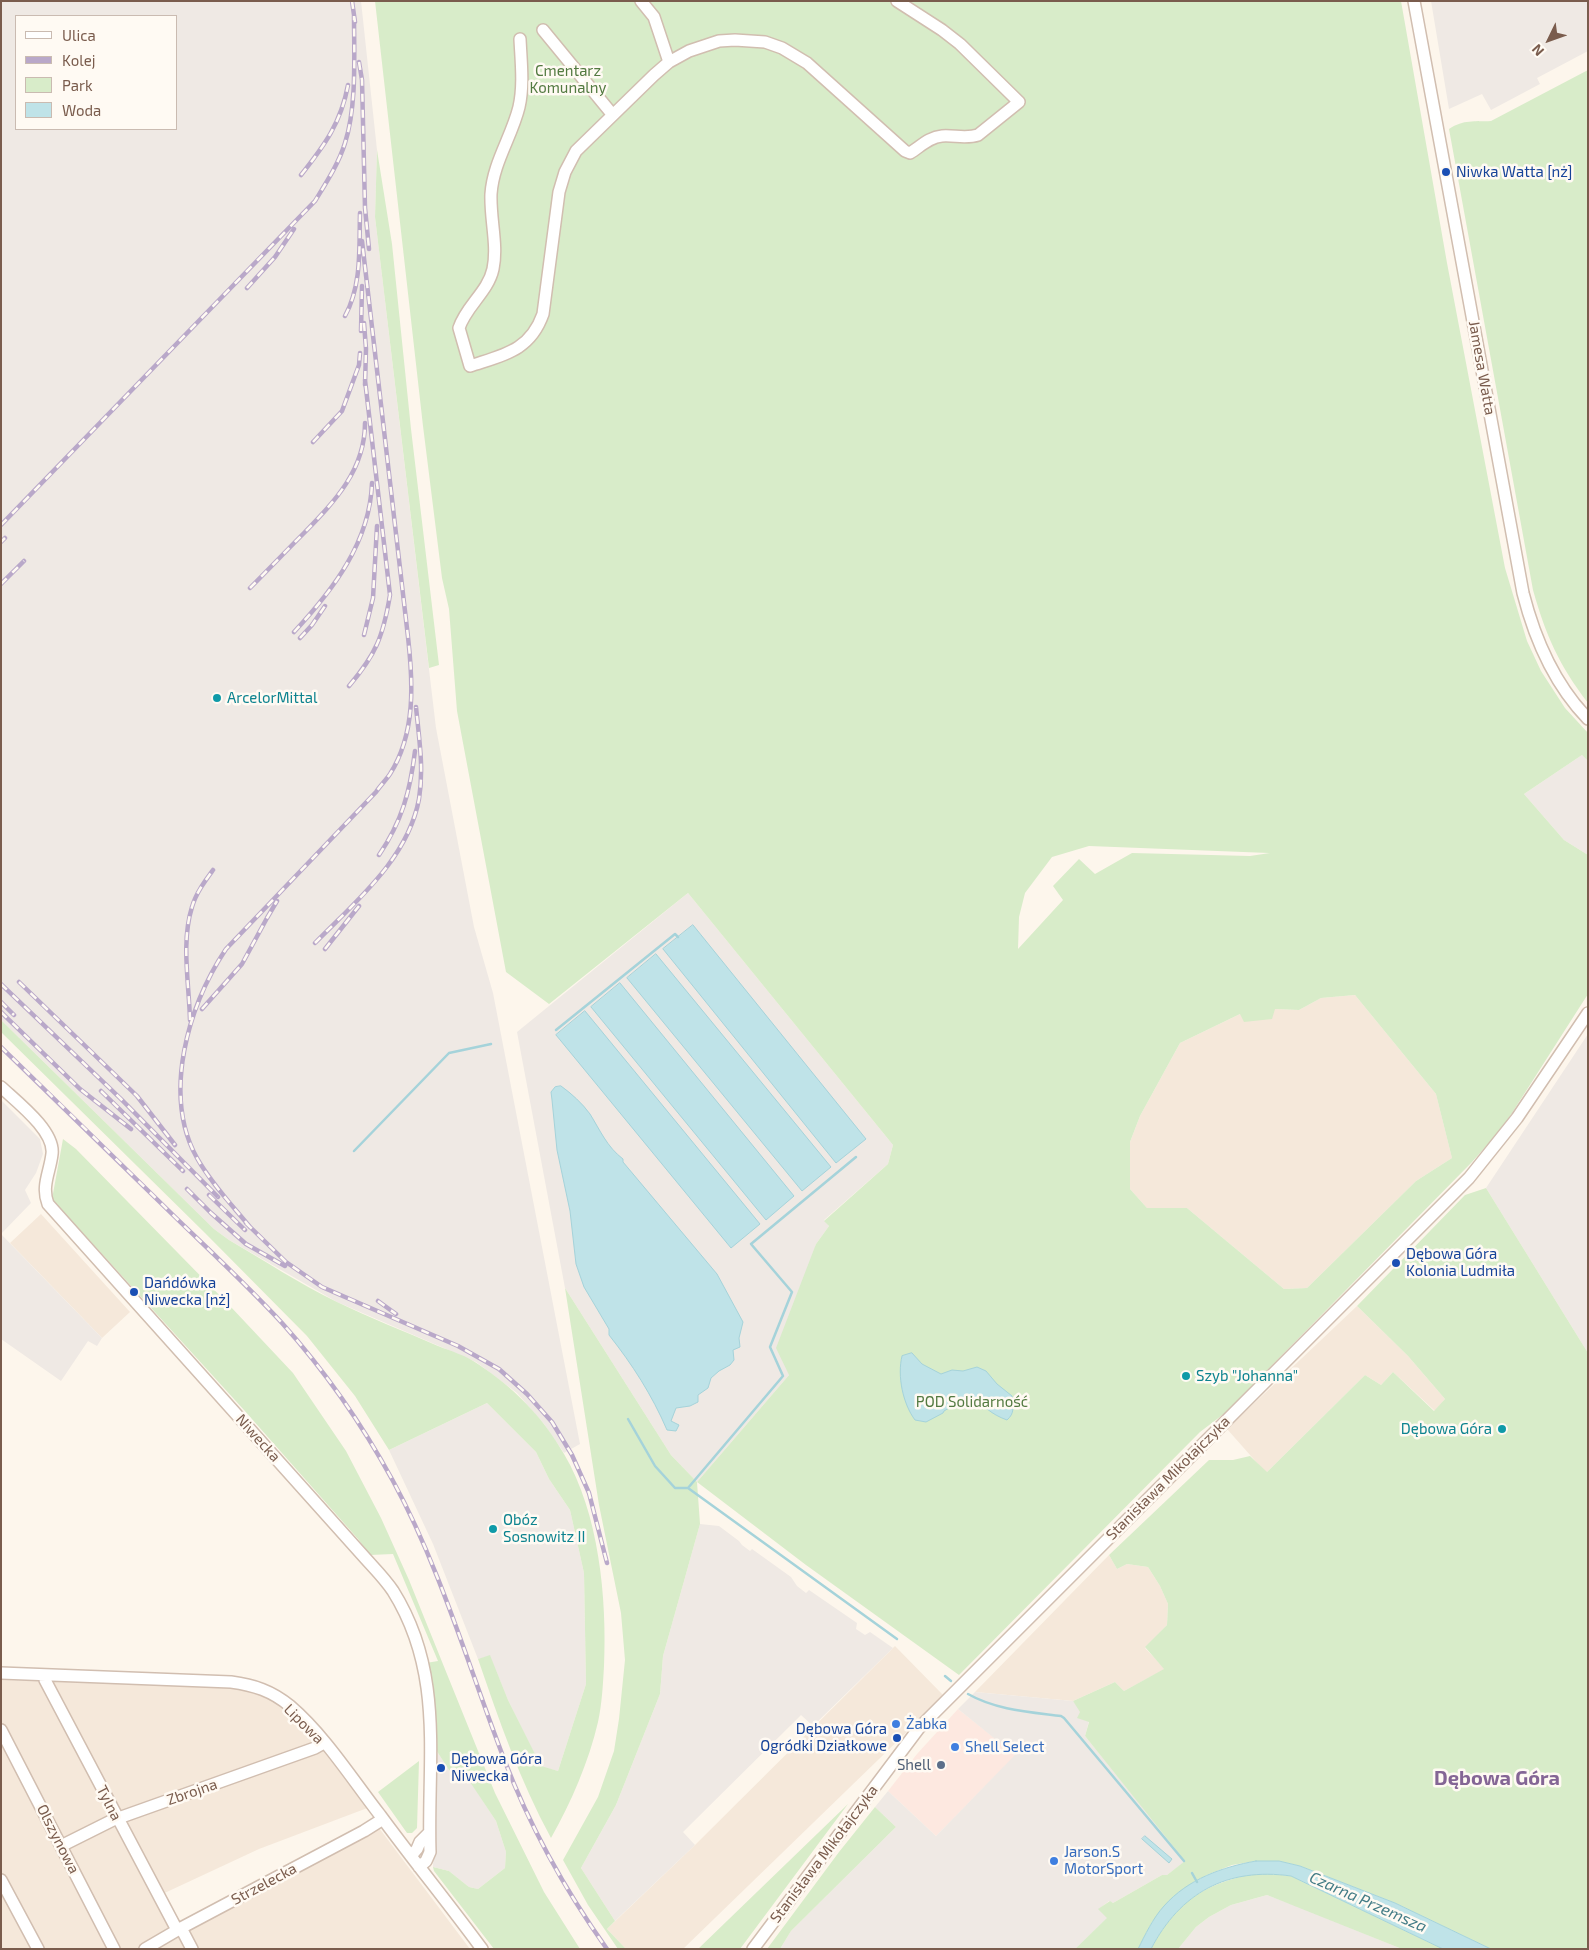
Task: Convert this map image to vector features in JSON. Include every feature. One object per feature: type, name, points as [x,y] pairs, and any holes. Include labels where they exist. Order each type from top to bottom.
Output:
[{"type":"street","points":[[641,1],[654,17],[669,62]]},
{"type":"street","points":[[520,39],[521,91],[519,106],[497,166],[491,193],[494,237],[493,270],[488,282],[467,311],[459,328],[470,366],[513,351],[529,340],[536,330],[543,314],[555,214],[565,172],[580,146],[669,62],[702,46],[719,41],[748,40],[765,42],[782,48],[807,63],[905,152],[910,153],[927,141],[942,136],[972,137],[978,135],[1019,102],[960,44],[897,1]]},
{"type":"street","name":"Jamesa Watta","points":[[1414,1],[1523,593],[1535,635],[1545,658],[1558,681],[1588,719]]},
{"type":"street","points":[[542,30],[612,114]]},
{"type":"street","name":"Stanisława Mikołajczyka","points":[[753,1949],[919,1728],[1468,1178],[1517,1118],[1588,1013]]},
{"type":"street","name":"Niwecka","points":[[1,1087],[47,1133],[52,1144],[53,1153],[44,1190],[48,1204],[392,1590],[411,1628],[426,1678],[430,1706],[430,1852],[426,1861],[419,1867]]},
{"type":"street","name":"Lipowa","points":[[1,1674],[231,1682],[254,1685],[289,1705],[324,1743],[482,1949]]},
{"type":"street","name":"Tylna","points":[[46,1675],[45,1680],[117,1818],[192,1949]]},
{"type":"street","name":"Olszynowa","points":[[1,1730],[114,1949]]},
{"type":"street","name":"Zbrojna","points":[[61,1846],[117,1818],[315,1748],[324,1743]]},
{"type":"street","name":"Strzelecka","points":[[145,1949],[179,1929],[357,1835],[383,1819]]},
{"type":"street","points":[[411,1856],[420,1842],[429,1834]]},
{"type":"street","points":[[401,1842],[420,1842]]},
{"type":"street","points":[[1,1880],[38,1949]]},
{"type":"shaded area","name":"ArcelorMittal","points":[[1,1],[361,1],[377,150],[375,217],[436,728],[474,927],[493,993],[580,1444],[564,1453],[544,1424],[517,1393],[476,1362],[337,1302],[229,1240],[214,1229],[1,1020]]},
{"type":"shaded area","points":[[1431,1],[1588,1],[1588,51],[1537,78],[1540,84],[1491,110],[1482,94],[1449,109]]},
{"type":"shaded area","points":[[1582,755],[1588,761],[1588,855],[1564,840],[1524,794]]},
{"type":"shaded area","points":[[688,893],[893,1145],[888,1164],[824,1220],[829,1226],[816,1244],[789,1375],[697,1482],[671,1455],[565,1288],[517,1032]]},
{"type":"shaded area","points":[[1355,995],[1436,1094],[1452,1158],[1416,1181],[1307,1288],[1284,1289],[1187,1208],[1147,1208],[1130,1189],[1130,1142],[1140,1116],[1180,1043],[1240,1014],[1275,1009],[1299,1010],[1321,998]]},
{"type":"shaded area","points":[[1588,1034],[1588,1353],[1486,1188]]},
{"type":"shaded area","points":[[1,1100],[40,1139],[43,1154],[36,1173],[25,1190],[31,1203],[1,1234]]},
{"type":"shaded area","points":[[41,1214],[130,1312],[102,1338],[10,1243]]},
{"type":"shaded area","points":[[1,1234],[102,1338],[97,1346],[88,1341],[61,1381],[1,1339]]},
{"type":"shaded area","points":[[1357,1306],[1408,1356],[1445,1399],[1435,1411],[1393,1372],[1381,1385],[1365,1375],[1266,1473],[1227,1429]]},
{"type":"shaded area","points":[[487,1403],[536,1452],[549,1479],[570,1510],[584,1573],[586,1684],[558,1771],[541,1767],[508,1700],[490,1656],[478,1659],[433,1544],[389,1450]]},
{"type":"shaded area","points":[[700,1524],[719,1526],[750,1551],[752,1549],[791,1577],[797,1586],[806,1593],[809,1590],[857,1623],[856,1629],[865,1635],[870,1632],[893,1648],[813,1726],[801,1715],[683,1832],[695,1845],[615,1921],[581,1868],[616,1805],[660,1694],[663,1656]]},
{"type":"shaded area","points":[[1109,1555],[1117,1569],[1127,1564],[1148,1567],[1160,1586],[1168,1604],[1167,1625],[1145,1648],[1165,1669],[1124,1691],[1115,1682],[1073,1701],[975,1692]]},
{"type":"shaded area","points":[[895,1646],[944,1696],[683,1949],[626,1949],[607,1929],[695,1845]]},
{"type":"shaded area","points":[[1,1680],[229,1685],[270,1696],[299,1718],[370,1807],[259,1849],[156,1897],[177,1934],[379,1828],[470,1949],[1,1949]]},
{"type":"shaded area","points":[[975,1692],[1073,1701],[1089,1721],[1085,1736],[1186,1861],[1167,1875],[1162,1875],[1113,1903],[1109,1901],[1099,1909],[1108,1918],[1075,1949],[780,1949],[791,1931],[896,1827],[875,1807],[888,1791],[936,1836],[1015,1755],[958,1709]]},
{"type":"shaded area","points":[[958,1709],[1016,1755],[936,1836],[888,1791],[917,1754]]},
{"type":"shaded area","points":[[436,1750],[451,1773],[468,1778],[496,1821],[506,1852],[505,1868],[478,1889],[469,1887],[449,1871],[433,1867]]},
{"type":"shaded area","points":[[1267,1895],[1402,1949],[1178,1949],[1196,1927],[1209,1917],[1231,1905]]},
{"type":"green space","points":[[375,1],[1401,1],[1447,263],[1505,568],[1527,641],[1541,671],[1565,708],[1588,733],[1588,761],[1582,755],[1524,794],[1564,840],[1588,855],[1588,994],[1503,1127],[1472,1162],[1225,1413],[1200,1432],[959,1675],[806,1565],[697,1482],[789,1375],[776,1348],[816,1244],[829,1226],[824,1221],[888,1164],[893,1145],[688,893],[549,1004],[506,972],[457,711],[449,609],[442,578]],"holes":[[[1089,846],[1269,853],[1270,853],[1250,856],[1132,853],[1095,874],[1079,859],[1053,886],[1063,900],[1018,949],[1019,917],[1025,893],[1052,857]],[[1355,995],[1436,1094],[1452,1158],[1416,1181],[1307,1288],[1284,1289],[1187,1208],[1147,1208],[1130,1189],[1130,1142],[1140,1116],[1180,1043],[1240,1014],[1244,1022],[1272,1019],[1275,1009],[1299,1010],[1321,998]]]},
{"type":"green space","points":[[1588,70],[1588,703],[1554,650],[1533,590],[1449,129],[1464,122],[1491,121]]},
{"type":"green space","points":[[377,150],[392,244],[411,429],[439,665],[429,668],[375,217]]},
{"type":"green space","points":[[1,1020],[214,1229],[229,1240],[323,1295],[362,1314],[474,1361],[515,1393],[537,1415],[556,1440],[576,1477],[593,1529],[602,1585],[605,1640],[601,1701],[590,1752],[566,1811],[551,1838],[529,1795],[478,1659],[490,1655],[508,1700],[541,1766],[558,1771],[586,1684],[584,1573],[570,1510],[549,1479],[536,1452],[487,1403],[389,1450],[355,1396],[307,1336],[1,1032]]},
{"type":"green space","points":[[63,1139],[76,1149],[293,1373],[346,1451],[381,1518],[409,1580],[495,1793],[544,1892],[580,1949],[494,1949],[434,1871],[433,1867],[449,1871],[469,1887],[478,1889],[505,1868],[506,1852],[496,1821],[468,1779],[451,1773],[436,1750],[426,1663],[438,1661],[393,1554],[370,1555],[244,1410],[52,1199]]},
{"type":"green space","points":[[1486,1188],[1588,1353],[1588,1949],[1491,1949],[1395,1903],[1300,1866],[1279,1861],[1256,1861],[1232,1865],[1192,1883],[1152,1922],[1138,1949],[1075,1949],[1107,1918],[1098,1909],[1110,1901],[1113,1903],[1162,1875],[1167,1875],[1185,1861],[1085,1736],[1089,1722],[1077,1718],[1080,1712],[1073,1701],[1115,1682],[1124,1691],[1164,1669],[1145,1647],[1167,1625],[1168,1604],[1160,1586],[1148,1567],[1127,1564],[1117,1569],[1109,1555],[1209,1460],[1233,1460],[1250,1456],[1267,1472],[1365,1375],[1381,1385],[1393,1372],[1434,1411],[1445,1399],[1408,1356],[1357,1306],[1465,1195]]},
{"type":"green space","points":[[565,1288],[671,1455],[697,1482],[700,1524],[663,1656],[660,1694],[616,1805],[581,1868],[615,1921],[607,1929],[626,1949],[618,1949],[588,1905],[563,1860],[598,1797],[614,1751],[625,1660],[621,1613],[599,1505]]},
{"type":"green space","points":[[419,1761],[417,1828],[412,1833],[407,1833],[378,1792]]},
{"type":"green space","points":[[848,1804],[740,1949],[698,1949]]},
{"type":"green space","points":[[875,1807],[896,1827],[791,1931],[780,1949],[767,1949],[839,1852]]},
{"type":"green space","points":[[1253,1874],[1291,1876],[1443,1949],[1402,1949],[1267,1895],[1231,1905],[1209,1917],[1196,1927],[1178,1949],[1151,1949],[1170,1919],[1192,1898],[1219,1883]]},
{"type":"water","points":[[693,925],[866,1139],[836,1163],[663,949]]},
{"type":"water","points":[[656,954],[831,1167],[802,1191],[627,978]]},
{"type":"water","points":[[620,983],[794,1196],[766,1220],[591,1007]]},
{"type":"water","points":[[585,1011],[760,1224],[731,1248],[556,1035]]},
{"type":"water","points":[[561,1086],[587,1110],[608,1144],[623,1159],[623,1162],[717,1274],[743,1322],[739,1338],[740,1347],[733,1350],[734,1360],[711,1378],[708,1388],[698,1395],[698,1402],[690,1406],[676,1408],[671,1421],[679,1425],[676,1431],[667,1430],[641,1380],[609,1335],[609,1329],[584,1287],[576,1264],[570,1211],[557,1150],[551,1092],[555,1087]]},
{"type":"water","points":[[912,1353],[922,1364],[941,1374],[952,1370],[963,1371],[977,1367],[986,1371],[997,1384],[1012,1396],[1013,1410],[1011,1415],[1007,1420],[996,1415],[978,1402],[966,1400],[926,1422],[915,1420],[904,1398],[900,1372],[902,1356]]},
{"type":"water","points":[[1145,1836],[1172,1859],[1169,1863],[1142,1839]]},
{"type":"water","name":"Czarna Przemsza","points":[[1256,1861],[1279,1861],[1300,1866],[1395,1903],[1491,1949],[1443,1949],[1291,1876],[1268,1874],[1226,1880],[1208,1888],[1191,1899],[1176,1913],[1163,1929],[1151,1949],[1138,1949],[1160,1911],[1184,1888],[1218,1871]]},
{"type":"waterway","points":[[556,1030],[675,934],[678,937]]},
{"type":"waterway","points":[[354,1151],[449,1053],[491,1044]]},
{"type":"waterway","points":[[688,1488],[783,1376],[770,1347],[792,1292],[751,1244],[856,1157]]},
{"type":"waterway","points":[[628,1419],[655,1466],[675,1488],[688,1488],[897,1639]]},
{"type":"waterway","points":[[945,1676],[951,1681]]},
{"type":"waterway","points":[[968,1694],[990,1704],[1064,1718],[1184,1861]]},
{"type":"waterway","points":[[1192,1873],[1197,1882]]},
{"type":"railway","points":[[352,1],[355,22]]},
{"type":"railway","points":[[1,525],[315,201],[339,158],[349,128],[354,80],[354,16]]},
{"type":"railway","points":[[359,62],[362,80],[365,208],[369,249]]},
{"type":"railway","points":[[301,175],[317,154],[336,123],[348,85]]},
{"type":"railway","points":[[345,316],[357,279],[360,213]]},
{"type":"railway","points":[[247,288],[275,257],[294,229]]},
{"type":"railway","points":[[250,1227],[209,1176],[197,1158],[187,1133],[181,1107],[181,1079],[184,1051],[191,1024],[212,972],[226,949],[376,792],[390,774],[404,742],[411,707],[408,637],[362,241]]},
{"type":"railway","points":[[361,331],[362,286]]},
{"type":"railway","points":[[364,323],[366,349],[365,385]]},
{"type":"railway","points":[[313,442],[342,411],[359,365],[360,353]]},
{"type":"railway","points":[[349,686],[366,664],[377,644],[390,595],[365,380]]},
{"type":"railway","points":[[250,588],[337,497],[354,470],[360,456],[364,440],[365,423]]},
{"type":"railway","points":[[294,632],[335,582],[357,545],[370,505],[372,483]]},
{"type":"railway","points":[[364,635],[373,598],[377,526]]},
{"type":"railway","points":[[1,542],[5,538]]},
{"type":"railway","points":[[1,584],[24,561]]},
{"type":"railway","points":[[300,638],[325,606]]},
{"type":"railway","points":[[315,943],[378,878],[404,841],[413,821],[419,799],[421,776],[416,707]]},
{"type":"railway","points":[[379,855],[394,830],[404,806],[415,751]]},
{"type":"railway","points":[[190,1020],[186,963],[189,920],[196,897],[213,870]]},
{"type":"railway","points":[[202,1009],[242,964],[277,901]]},
{"type":"railway","points":[[325,949],[359,906]]},
{"type":"railway","points":[[19,982],[137,1096],[175,1145]]},
{"type":"railway","points":[[1,984],[121,1099],[218,1197]]},
{"type":"railway","points":[[1,1002],[14,1015]]},
{"type":"railway","points":[[1,1012],[80,1089],[131,1129]]},
{"type":"railway","points":[[1,1047],[269,1309],[313,1360],[356,1419],[393,1481],[425,1548],[440,1583],[504,1759],[525,1809],[563,1881],[607,1949]]},
{"type":"railway","points":[[101,1091],[183,1171]]},
{"type":"railway","points":[[187,1189],[246,1244],[285,1266]]},
{"type":"railway","points":[[209,1195],[245,1230]]},
{"type":"railway","points":[[246,1223],[286,1262],[322,1287],[458,1346],[499,1369],[527,1394],[552,1422],[572,1455],[589,1493],[607,1563]]},
{"type":"railway","points":[[378,1301],[396,1314]]},
{"type":"place","name":"Niwka Watta [nż]","points":[[1446,172]]},
{"type":"place","name":"ArcelorMittal","points":[[217,698]]},
{"type":"place","name":"Dębowa Góra Kolonia Ludmiła","points":[[1396,1263]]},
{"type":"place","name":"Dańdówka Niwecka [nż]","points":[[134,1292]]},
{"type":"place","name":"Szyb \"Johanna\"","points":[[1186,1376]]},
{"type":"place","name":"Dębowa Góra","points":[[1502,1429]]},
{"type":"place","name":"Obóz Sosnowitz II","points":[[493,1529]]},
{"type":"place","name":"Żabka","points":[[896,1724]]},
{"type":"place","name":"Dębowa Góra Ogródki Działkowe","points":[[897,1738]]},
{"type":"place","name":"Shell Select","points":[[955,1747]]},
{"type":"place","name":"Shell","points":[[941,1765]]},
{"type":"place","name":"Dębowa Góra Niwecka","points":[[441,1768]]},
{"type":"place","name":"Jarson.S MotorSport","points":[[1054,1861]]},
{"type":"district","name":"Dębowa Góra","points":[[1497,1778]]},
{"type":"park label","name":"Cmentarz Komunalny","points":[[568,80]]},
{"type":"park label","name":"POD Solidarność","points":[[972,1402]]}]
